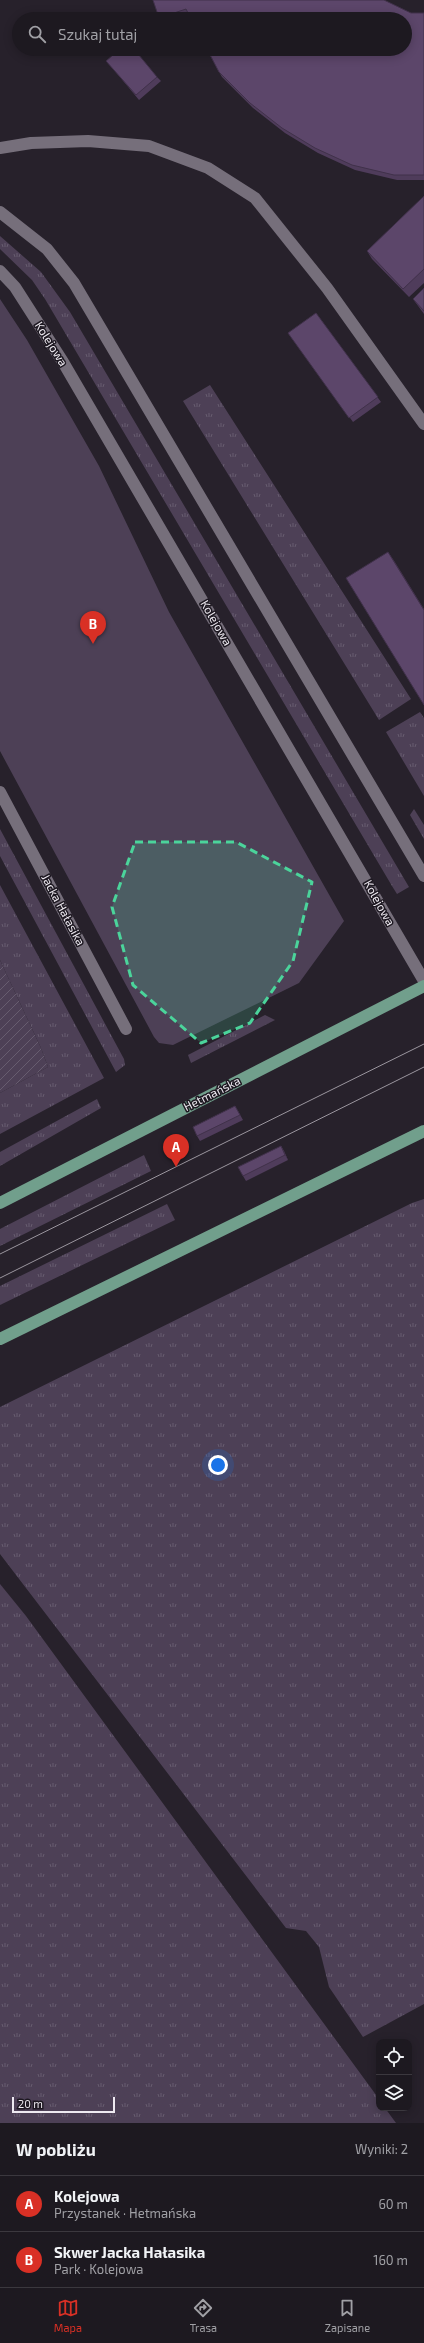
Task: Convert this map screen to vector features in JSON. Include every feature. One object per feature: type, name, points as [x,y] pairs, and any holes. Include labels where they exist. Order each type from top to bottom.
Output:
[{"type":"main road","name":"Hetmańska","points":[[0,1203],[424,986]]},
{"type":"main road","points":[[0,1339],[424,1131]]},
{"type":"street","points":[[0,148],[31,142],[88,142],[149,146],[208,168],[255,198],[328,288],[424,424]]},
{"type":"street","points":[[0,212],[47,249],[74,283],[423,874]]},
{"type":"street","name":"Kolejowa","points":[[0,271],[27,304],[67,369],[424,981]]},
{"type":"street","name":"Jacka Hałasika","points":[[0,792],[126,1029]]},
{"type":"highlighted area","points":[[135,842],[236,842],[312,882],[293,961],[250,1023],[201,1043],[133,985],[112,907]]},
{"type":"green space","points":[[0,236],[41,272],[70,312],[409,887],[397,894],[45,299],[32,280],[0,249]]},
{"type":"green space","points":[[0,299],[27,340],[99,466],[169,612],[344,921],[299,983],[173,1045],[159,1043],[154,1037],[0,751]]},
{"type":"green space","points":[[210,385],[411,699],[379,720],[183,401]]},
{"type":"green space","points":[[420,712],[424,718],[424,796],[386,732]]},
{"type":"green space","points":[[414,809],[424,825],[424,839],[410,815]]},
{"type":"green space","points":[[0,829],[124,1059],[125,1065],[116,1072],[0,856]]},
{"type":"green space","points":[[0,885],[104,1078],[0,1134],[0,1093],[48,1067],[41,1048],[0,960]]},
{"type":"green space","points":[[0,960],[41,1048],[48,1067],[0,1093]]},
{"type":"green space","points":[[265,1015],[275,1020],[191,1063],[188,1055]]},
{"type":"green space","points":[[97,1099],[101,1108],[0,1166],[0,1152]]},
{"type":"green space","points":[[144,1155],[151,1171],[0,1246],[0,1229]]},
{"type":"green space","points":[[424,1199],[424,2004],[363,2037],[329,1987],[319,1947],[306,1931],[286,1928],[0,1554],[0,1407],[412,1203]]},
{"type":"green space","points":[[167,1204],[175,1220],[0,1305],[0,1286]]},
{"type":"green space","points":[[0,1584],[26,1616],[376,2095],[376,2111],[387,2111],[396,2123],[0,2123]]},
{"type":"building","points":[[153,0],[384,0],[409,12],[188,12],[186,9],[177,12],[157,12]]},
{"type":"building","points":[[412,13],[424,13],[424,175],[394,175],[352,165],[315,148],[282,128],[250,103],[219,72],[211,56],[412,56]]},
{"type":"building","points":[[112,56],[140,56],[157,77],[136,95],[106,61]]},
{"type":"building","points":[[424,196],[424,269],[403,289],[367,251]]},
{"type":"building","points":[[424,288],[424,311],[413,299]]},
{"type":"building","points":[[316,313],[378,397],[349,418],[288,333]]},
{"type":"building","points":[[388,552],[424,610],[424,705],[346,578]]},
{"type":"building","points":[[235,1106],[240,1115],[197,1136],[193,1127]]},
{"type":"building","points":[[281,1146],[285,1155],[243,1176],[238,1167]]},
{"type":"tram line","points":[[0,1254],[424,1044]]},
{"type":"tram line","points":[[0,1278],[424,1067]]},
{"type":"place","name":"Skwer Jacka Hałasika","points":[[93,644]]},
{"type":"place","name":"Kolejowa","points":[[176,1167]]}]
